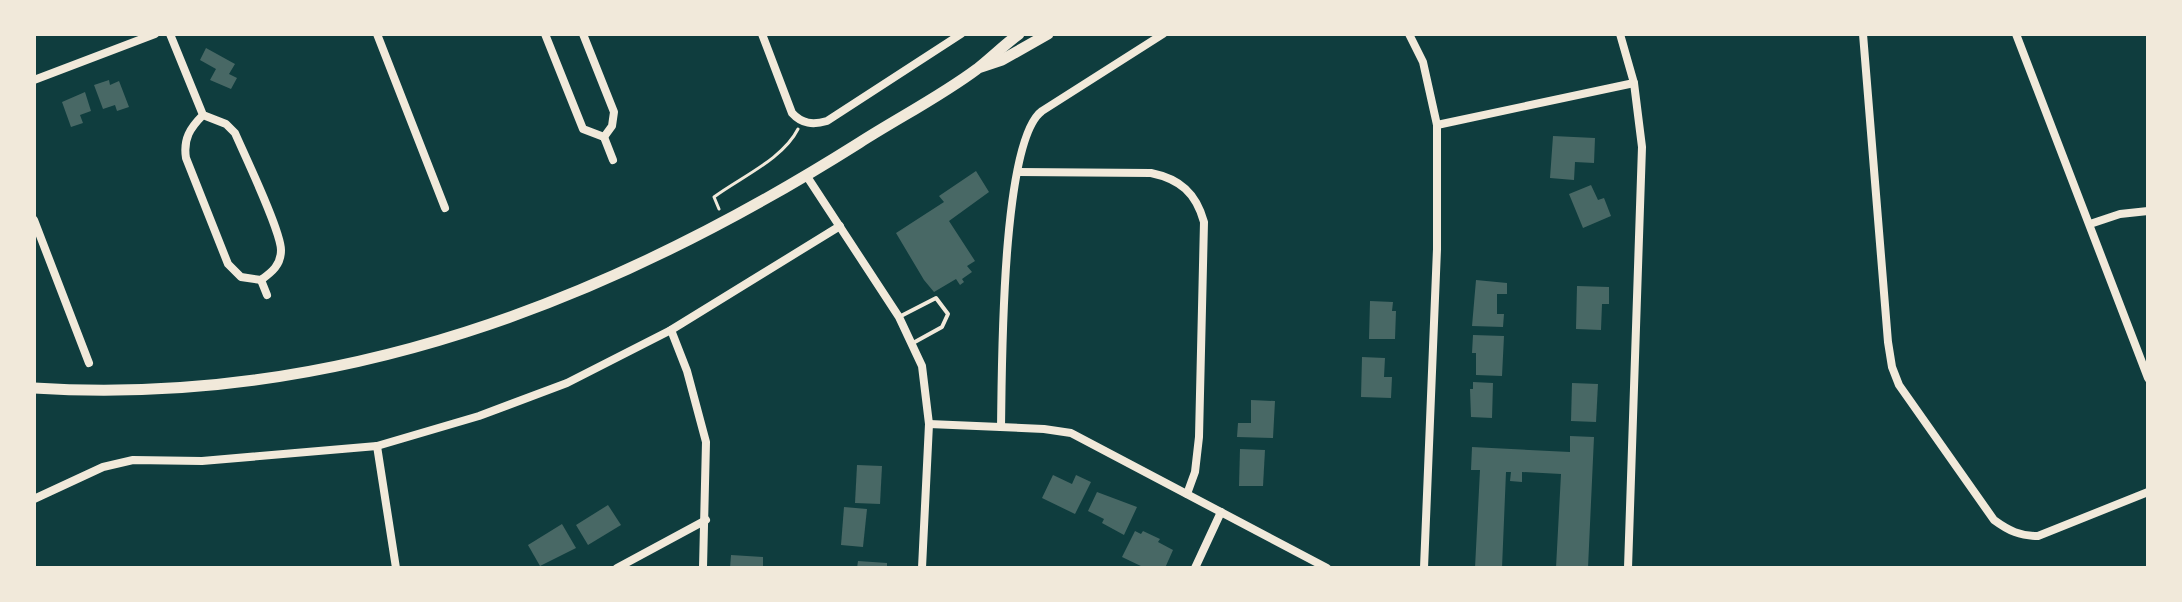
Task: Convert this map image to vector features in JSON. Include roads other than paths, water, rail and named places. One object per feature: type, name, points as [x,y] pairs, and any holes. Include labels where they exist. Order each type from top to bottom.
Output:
[{"type":"street","points":[[34,80],[155,34]]},
{"type":"street","points":[[170,34],[203,115],[226,124],[235,133],[280,241],[279,262],[274,271],[261,280],[241,277],[228,264],[186,158],[184,146],[188,134],[203,115]]},
{"type":"street","points":[[377,34],[445,208]]},
{"type":"street","points":[[545,34],[583,129],[604,137],[613,160]]},
{"type":"street","points":[[583,34],[614,112],[612,126],[604,137]]},
{"type":"street","points":[[762,34],[787,105],[801,122],[811,124],[827,121],[961,34]]},
{"type":"street","points":[[34,388],[125,391],[186,389],[299,373],[395,354],[456,336],[593,286],[718,225],[806,175],[977,69],[1019,34]]},
{"type":"street","points":[[977,69],[1002,60],[1048,34]]},
{"type":"street","points":[[1001,427],[1004,277],[1018,172],[1028,127],[1036,116],[1163,34]]},
{"type":"street","points":[[1409,34],[1423,62],[1437,125],[1437,249],[1424,568]]},
{"type":"street","points":[[1620,34],[1634,83],[1641,125],[1642,200],[1628,568]]},
{"type":"street","points":[[1863,34],[1888,342],[1899,385],[1994,520],[2008,530],[2024,536],[2038,536],[2148,492]]},
{"type":"street","points":[[2016,34],[2148,378]]},
{"type":"street","points":[[1437,125],[1634,83]]},
{"type":"street","points":[[1018,172],[1151,173],[1168,176],[1182,184],[1199,206],[1204,222],[1199,437],[1195,472],[1187,494]]},
{"type":"street","points":[[806,175],[899,317],[922,366],[929,424],[922,568]]},
{"type":"street","points":[[2090,224],[2107,217],[2148,211]]},
{"type":"street","points":[[34,220],[38,243],[89,363]]},
{"type":"street","points":[[34,499],[103,467],[133,460],[246,458],[377,446],[532,397],[671,330],[840,226]]},
{"type":"street","points":[[261,280],[267,295]]},
{"type":"street","points":[[671,330],[687,371],[706,442],[703,568]]},
{"type":"street","points":[[929,424],[1071,433],[1327,568]]},
{"type":"street","points":[[377,446],[396,568]]},
{"type":"street","points":[[1195,568],[1221,512]]},
{"type":"street","points":[[617,568],[706,520]]},
{"type":"lane","points":[[899,317],[936,298],[948,314],[944,325],[913,343]]}]
